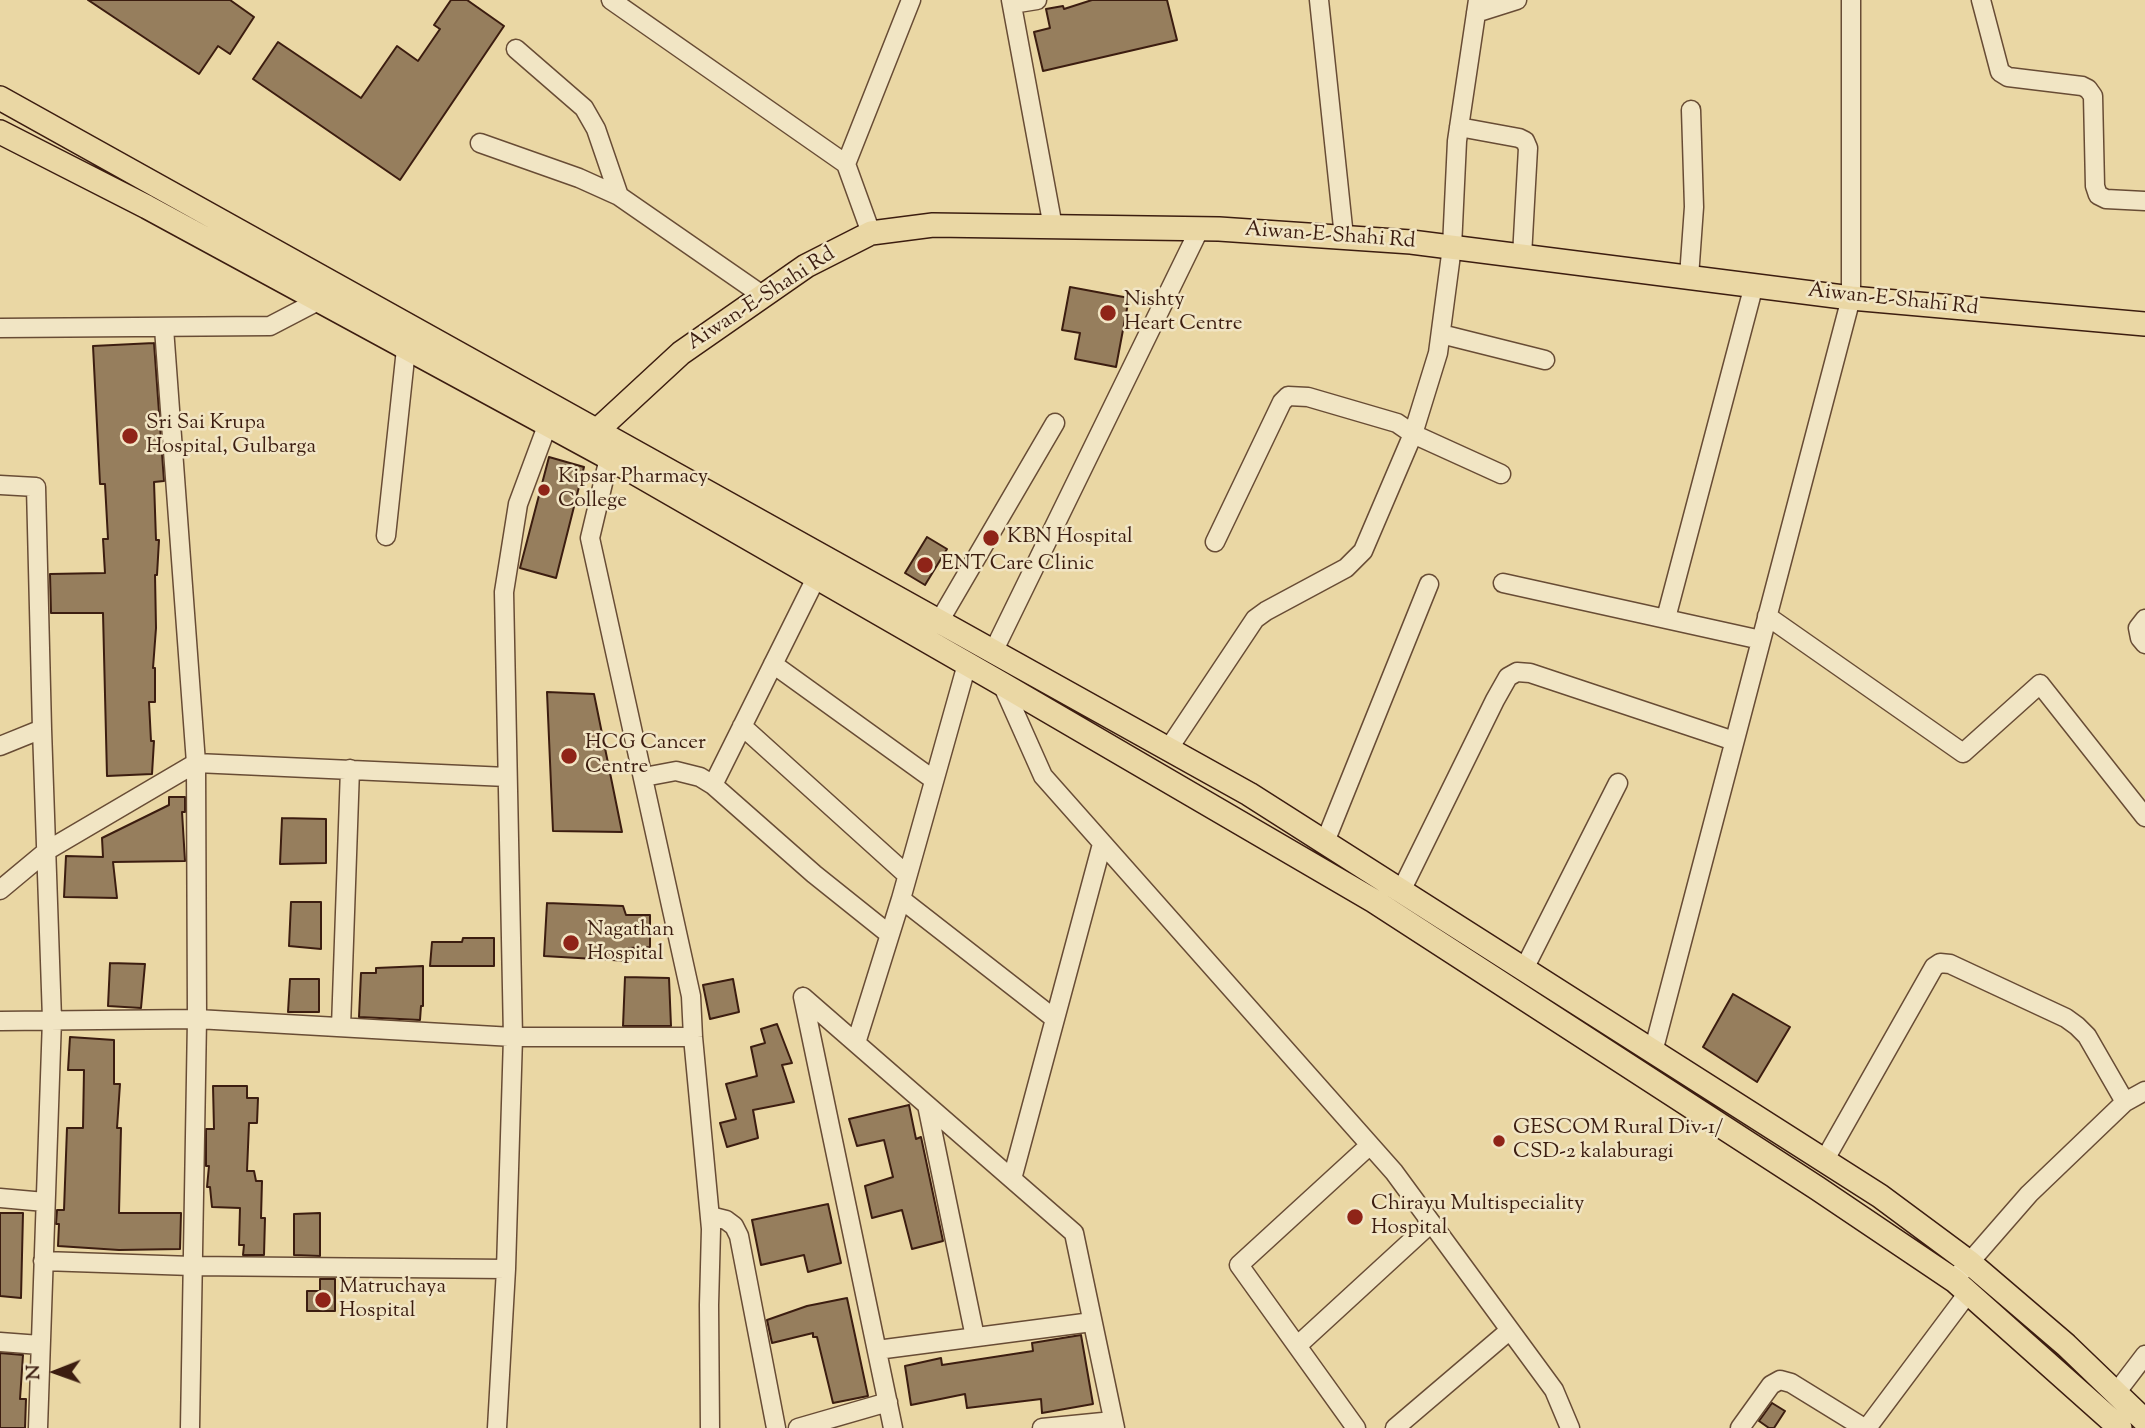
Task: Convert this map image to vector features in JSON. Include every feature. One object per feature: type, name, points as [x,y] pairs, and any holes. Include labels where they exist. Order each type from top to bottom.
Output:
[{"type":"main road","points":[[0,98],[589,437],[940,620],[1249,794],[1880,1196],[1969,1262],[2066,1345],[2145,1421]]},
{"type":"main road","points":[[0,132],[147,207],[547,426],[589,437],[609,458],[1374,901],[1818,1188],[1961,1287],[2120,1428]]},
{"type":"main road","name":"Aiwan-E-Shahi Rd","points":[[589,437],[681,353],[806,266],[871,233],[933,225],[1200,228],[1343,237],[1452,247],[1851,298],[2145,324]]},
{"type":"street","points":[[611,0],[846,163],[871,233]]},
{"type":"street","points":[[846,163],[911,0]]},
{"type":"street","points":[[1037,0],[1012,2],[1053,227]]},
{"type":"street","points":[[1319,0],[1343,237]]},
{"type":"street","points":[[1169,748],[1255,619],[1346,568],[1363,551],[1413,434],[1435,368],[1452,247],[1459,127],[1477,7],[1517,0]]},
{"type":"street","points":[[1653,1052],[1851,298],[1851,0]]},
{"type":"street","points":[[1981,0],[2000,72],[2008,77],[2082,86],[2093,96],[2095,186],[2098,195],[2145,201]]},
{"type":"street","points":[[516,49],[584,108],[596,129],[619,196]]},
{"type":"street","points":[[1689,277],[1694,207],[1691,110]]},
{"type":"street","points":[[1459,127],[1525,141],[1528,148],[1522,256]]},
{"type":"street","points":[[480,143],[579,178],[619,196],[762,296]]},
{"type":"street","points":[[994,650],[1200,228]]},
{"type":"street","points":[[1666,618],[1754,285]]},
{"type":"street","points":[[0,328],[270,326],[318,301]]},
{"type":"street","points":[[164,328],[196,763],[197,1019],[190,1428]]},
{"type":"street","points":[[1441,334],[1545,360]]},
{"type":"street","points":[[386,536],[406,349]]},
{"type":"street","points":[[1215,542],[1282,402],[1288,396],[1308,397],[1397,423],[1413,434],[1501,474]]},
{"type":"street","points":[[940,620],[1055,423]]},
{"type":"street","points":[[497,1428],[506,1269],[513,1037],[503,592],[518,504],[547,426]]},
{"type":"street","points":[[609,458],[590,538],[691,996],[710,1216],[710,1428]]},
{"type":"street","points":[[0,485],[36,487],[52,1019],[38,1428]]},
{"type":"street","points":[[713,785],[816,578]]},
{"type":"street","points":[[1503,583],[1761,640]]},
{"type":"street","points":[[1325,842],[1429,584]]},
{"type":"street","points":[[1767,616],[1963,753],[2040,684],[2142,809]]},
{"type":"street","points":[[2145,619],[2138,628],[2140,638],[2145,644]]},
{"type":"street","points":[[773,664],[934,780]]},
{"type":"street","points":[[856,1043],[901,899],[967,664]]},
{"type":"street","points":[[1401,891],[1508,677],[1517,672],[1530,673],[1734,741]]},
{"type":"street","points":[[1002,684],[1042,776],[1394,1172],[1554,1390],[1570,1428]]},
{"type":"street","points":[[742,726],[907,874]]},
{"type":"street","points":[[0,746],[42,729]]},
{"type":"street","points":[[0,890],[48,850],[196,763],[507,777]]},
{"type":"street","points":[[341,1027],[350,769]]},
{"type":"street","points":[[643,777],[676,771],[699,777],[713,785],[814,874],[889,934]]},
{"type":"street","points":[[1524,970],[1618,783]]},
{"type":"street","points":[[1012,1179],[1102,844]]},
{"type":"street","points":[[901,899],[1055,1019]]},
{"type":"street","points":[[1824,1161],[1934,967],[1940,962],[1950,964],[2066,1018],[2077,1026],[2087,1035],[2125,1102]]},
{"type":"street","points":[[893,1428],[803,996],[1074,1233],[1114,1424],[1042,1428]]},
{"type":"street","points":[[0,1021],[197,1019],[513,1037],[693,1037]]},
{"type":"street","points":[[1740,1428],[1771,1385],[1780,1380],[1791,1383],[1866,1428],[1961,1287],[1969,1262],[2029,1194],[2125,1102],[2145,1091]]},
{"type":"street","points":[[926,1105],[975,1337]]},
{"type":"street","points":[[1356,1428],[1238,1265],[1370,1145]]},
{"type":"street","points":[[0,1198],[45,1202]]},
{"type":"street","points":[[710,1216],[726,1220],[734,1226],[739,1236],[776,1428]]},
{"type":"street","points":[[1297,1346],[1432,1223]]},
{"type":"street","points":[[43,1261],[192,1266],[506,1269]]},
{"type":"street","points":[[877,1349],[1092,1322]]},
{"type":"street","points":[[1395,1428],[1510,1331]]},
{"type":"street","points":[[0,1342],[40,1345]]},
{"type":"street","points":[[2116,1393],[2145,1355]]},
{"type":"street","points":[[798,1428],[888,1402]]},
{"type":"building","points":[[88,0],[230,0],[254,17],[230,54],[218,46],[199,74]]},
{"type":"building","points":[[451,0],[467,0],[504,26],[400,180],[253,79],[278,42],[361,98],[397,46],[418,61],[440,29],[434,25]]},
{"type":"building","points":[[1092,0],[1167,0],[1177,40],[1043,71],[1034,32],[1050,28],[1046,9],[1063,6],[1064,9]]},
{"type":"building","points":[[1070,287],[1129,298],[1116,367],[1075,359],[1080,333],[1062,330]]},
{"type":"building","points":[[154,343],[164,481],[154,482],[156,540],[159,540],[155,575],[155,702],[149,702],[151,741],[154,741],[152,774],[107,776],[103,613],[51,613],[50,574],[105,573],[103,539],[108,539],[105,484],[100,484],[93,346]]},
{"type":"building","points":[[549,457],[584,467],[556,578],[520,568]]},
{"type":"building","points":[[927,537],[947,549],[925,585],[905,573]]},
{"type":"building","points":[[547,692],[594,694],[622,832],[553,831]]},
{"type":"building","points":[[169,797],[185,797],[185,812],[182,812],[185,861],[113,862],[117,898],[64,897],[66,856],[103,857],[102,838],[169,805]]},
{"type":"building","points":[[282,818],[326,819],[326,863],[280,864]]},
{"type":"building","points":[[291,902],[321,902],[321,949],[289,946]]},
{"type":"building","points":[[547,903],[623,906],[626,915],[650,915],[650,947],[629,948],[629,961],[544,956]]},
{"type":"building","points":[[463,938],[494,938],[494,966],[430,966],[432,942],[462,942]]},
{"type":"building","points":[[110,963],[145,964],[141,1008],[108,1006]]},
{"type":"building","points":[[423,966],[423,1006],[420,1020],[359,1017],[361,973],[376,973],[376,968]]},
{"type":"building","points":[[625,977],[669,978],[671,1026],[623,1026]]},
{"type":"building","points":[[290,979],[319,979],[319,1012],[288,1012]]},
{"type":"building","points":[[733,979],[739,1012],[710,1019],[703,985]]},
{"type":"building","points":[[1733,994],[1790,1027],[1757,1082],[1703,1047]]},
{"type":"building","points":[[777,1024],[792,1063],[782,1065],[794,1102],[753,1110],[758,1138],[727,1147],[720,1123],[736,1119],[726,1084],[757,1076],[751,1047],[765,1043],[761,1029]]},
{"type":"building","points":[[70,1037],[114,1040],[114,1084],[120,1084],[117,1128],[121,1128],[119,1213],[181,1213],[180,1249],[119,1250],[58,1246],[57,1210],[64,1210],[67,1128],[83,1128],[84,1070],[68,1070]]},
{"type":"building","points":[[213,1086],[247,1086],[247,1098],[258,1098],[257,1123],[249,1123],[247,1171],[254,1171],[256,1181],[262,1181],[264,1255],[243,1255],[244,1245],[239,1245],[240,1208],[212,1207],[210,1187],[207,1187],[209,1166],[206,1166],[206,1129],[214,1129]]},
{"type":"building","points":[[909,1105],[916,1139],[921,1137],[943,1241],[912,1249],[902,1210],[872,1218],[865,1186],[893,1177],[884,1140],[857,1146],[849,1119]]},
{"type":"building","points":[[828,1204],[841,1263],[808,1272],[804,1255],[761,1265],[752,1220]]},
{"type":"building","points":[[0,1213],[23,1213],[21,1298],[0,1296]]},
{"type":"building","points":[[320,1213],[320,1256],[294,1255],[294,1214]]},
{"type":"building","points":[[320,1279],[335,1279],[335,1311],[307,1311],[307,1291],[320,1291]]},
{"type":"building","points":[[847,1298],[868,1396],[833,1403],[817,1337],[813,1337],[813,1333],[772,1343],[767,1320],[807,1306]]},
{"type":"building","points":[[1081,1335],[1093,1404],[1042,1413],[1041,1399],[967,1408],[965,1394],[911,1405],[905,1366],[941,1358],[942,1365],[1033,1351],[1032,1343]]},
{"type":"building","points":[[0,1353],[23,1355],[20,1399],[26,1399],[25,1428],[0,1428]]},
{"type":"building","points":[[1772,1403],[1785,1411],[1774,1428],[1769,1428],[1759,1421]]},
{"type":"place","name":"Nishty Heart Centre","points":[[1108,313]]},
{"type":"place","name":"Sri Sai Krupa Hospital, Gulbarga","points":[[130,436]]},
{"type":"place","name":"Kipsar Pharmacy College","points":[[544,490]]},
{"type":"place","name":"KBN Hospital","points":[[991,538]]},
{"type":"place","name":"ENT Care Clinic","points":[[925,565]]},
{"type":"place","name":"HCG Cancer Centre","points":[[569,756]]},
{"type":"place","name":"Nagathan Hospital","points":[[571,943]]},
{"type":"place","name":"GESCOM Rural Div-1/ CSD-2 kalaburagi","points":[[1499,1141]]},
{"type":"place","name":"Chirayu Multispeciality Hospital","points":[[1355,1217]]},
{"type":"place","name":"Matruchaya Hospital","points":[[323,1300]]}]
